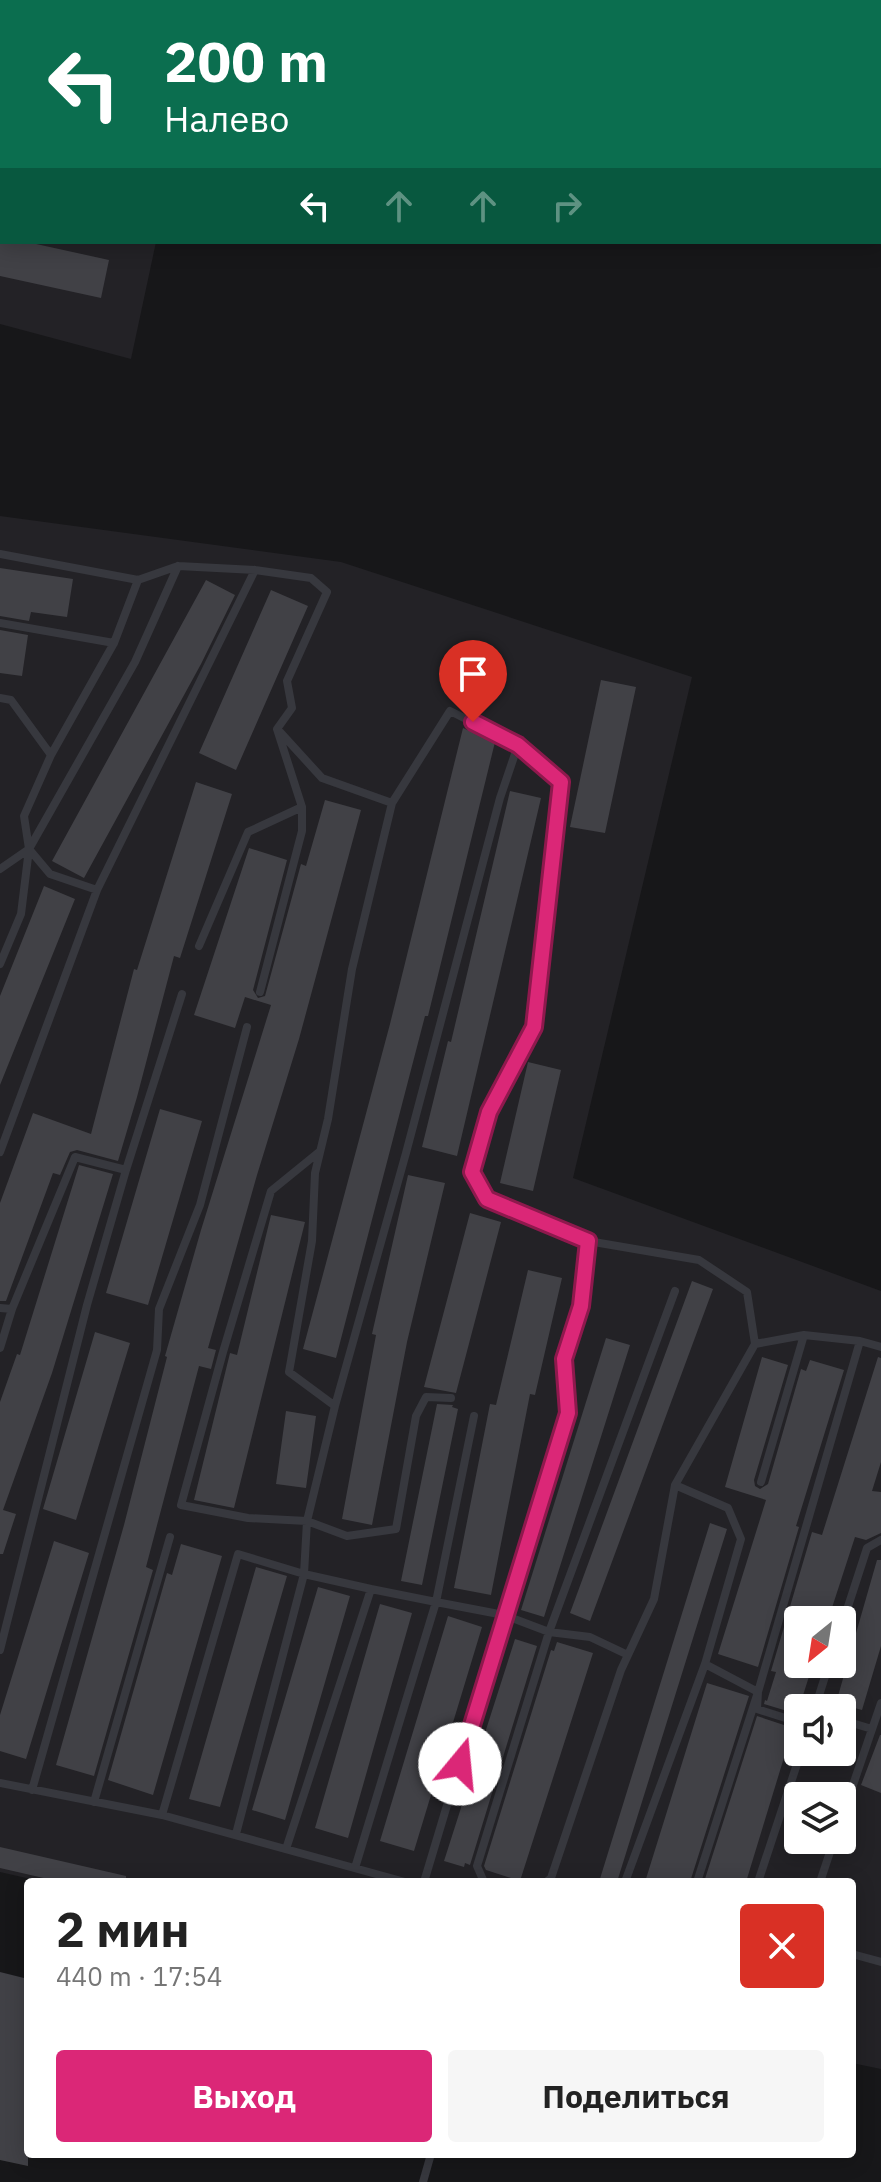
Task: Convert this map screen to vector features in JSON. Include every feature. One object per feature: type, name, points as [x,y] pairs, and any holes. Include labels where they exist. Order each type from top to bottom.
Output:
[{"type":"lane","points":[[0,554],[138,580],[178,566],[255,570],[311,578],[327,592],[287,681],[292,708],[277,729]]},
{"type":"lane","points":[[0,869],[29,849],[135,662],[178,566]]},
{"type":"lane","points":[[0,1152],[4,1128],[97,890],[255,570]]},
{"type":"lane","points":[[0,964],[21,914],[29,849],[24,816],[51,755],[114,643],[138,580]]},
{"type":"lane","points":[[0,623],[114,643]]},
{"type":"lane","points":[[0,698],[11,700],[51,755]]},
{"type":"lane","points":[[335,1406],[289,1372],[312,1241],[315,1173],[328,1119],[352,969],[392,803],[450,711],[518,745],[561,782],[534,1027],[489,1112],[472,1172],[487,1199],[588,1241],[699,1260],[747,1292],[755,1344],[675,1485],[654,1599],[628,1655],[551,1878]]},
{"type":"lane","points":[[277,729],[322,778],[392,803]]},
{"type":"lane","points":[[260,992],[302,831],[302,807],[277,729]]},
{"type":"lane","points":[[236,1834],[304,1574],[307,1521],[335,1406],[500,798],[518,745]]},
{"type":"lane","points":[[199,946],[248,832],[302,807]]},
{"type":"lane","points":[[29,849],[50,874],[97,890]]},
{"type":"lane","points":[[0,1650],[87,1305],[182,994]]},
{"type":"lane","points":[[32,1790],[157,1350],[159,1309],[200,1205],[247,1027]]},
{"type":"lane","points":[[320,1152],[271,1191],[181,1505],[248,1518],[307,1521],[347,1536],[396,1529],[416,1416],[426,1397],[451,1398]]},
{"type":"lane","points":[[0,1348],[12,1309],[75,1157],[126,1170]]},
{"type":"lane","points":[[425,1878],[568,1413],[564,1359],[581,1306],[588,1241]]},
{"type":"lane","points":[[482,1878],[477,1866],[549,1632],[675,1291]]},
{"type":"lane","points":[[0,1308],[12,1309]]},
{"type":"lane","points":[[755,1344],[804,1335],[860,1341],[881,1347]]},
{"type":"lane","points":[[761,1482],[804,1335]]},
{"type":"lane","points":[[698,1878],[758,1692],[860,1341]]},
{"type":"lane","points":[[355,1868],[436,1602],[474,1416]]},
{"type":"lane","points":[[626,1878],[705,1664],[741,1539],[728,1508],[675,1485]]},
{"type":"lane","points":[[94,1802],[170,1537]]},
{"type":"lane","points":[[848,1606],[867,1548],[881,1540]]},
{"type":"lane","points":[[162,1815],[238,1554],[304,1574],[504,1615],[549,1632],[590,1637],[628,1655]]},
{"type":"lane","points":[[286,1849],[371,1589]]},
{"type":"lane","points":[[705,1664],[758,1692]]},
{"type":"lane","points":[[758,1692],[757,1709],[784,1718]]},
{"type":"lane","points":[[854,1782],[881,1703]]},
{"type":"lane","points":[[856,1724],[872,1729]]},
{"type":"lane","points":[[759,1878],[796,1766]]},
{"type":"lane","points":[[0,1783],[162,1815],[391,1878]]},
{"type":"lane","points":[[821,1878],[829,1854]]},
{"type":"lane","points":[[856,1955],[881,1962]]},
{"type":"lane","points":[[423,2182],[430,2158]]},
{"type":"shaded area","points":[[0,244],[156,244],[131,359],[0,324]]},
{"type":"shaded area","points":[[0,516],[341,562],[692,677],[573,1178],[881,1291],[881,2069],[856,2064],[856,1878],[26,1878],[0,1872]]},
{"type":"building","points":[[0,244],[36,244],[109,260],[101,298],[0,276]]},
{"type":"building","points":[[0,568],[73,579],[67,617],[31,612],[29,621],[0,616]]},
{"type":"building","points":[[206,580],[235,595],[201,664],[84,878],[52,861]]},
{"type":"building","points":[[271,590],[308,606],[236,770],[199,753]]},
{"type":"building","points":[[0,630],[28,635],[22,676],[0,673]]},
{"type":"building","points":[[601,680],[636,687],[605,833],[570,827]]},
{"type":"building","points":[[463,728],[495,742],[428,1016],[425,1016],[336,1358],[303,1349],[390,1024]]},
{"type":"building","points":[[196,782],[232,794],[180,958],[174,956],[118,1161],[77,1150],[70,1152],[60,1175],[53,1173],[6,1301],[0,1301],[0,1203],[33,1113],[91,1134],[134,969],[137,970]]},
{"type":"building","points":[[510,791],[541,798],[457,1156],[422,1147],[448,1041],[451,1042]]},
{"type":"building","points":[[325,800],[361,810],[299,1039],[208,1348],[216,1350],[211,1369],[199,1366],[146,1567],[153,1570],[94,1776],[56,1765],[124,1525],[165,1356],[271,1005],[245,997],[235,1028],[194,1015],[249,848],[287,860],[253,990],[258,998],[265,996],[301,864],[306,866]]},
{"type":"building","points":[[44,886],[75,899],[0,1085],[0,996]]},
{"type":"building","points":[[528,1062],[561,1070],[533,1191],[500,1183]]},
{"type":"building","points":[[160,1109],[202,1121],[148,1305],[106,1293]]},
{"type":"building","points":[[79,1165],[113,1174],[52,1373],[3,1510],[16,1514],[3,1554],[0,1554],[0,1402],[17,1354],[20,1355]]},
{"type":"building","points":[[408,1175],[445,1183],[407,1342],[372,1525],[342,1519],[376,1335],[372,1334]]},
{"type":"building","points":[[470,1213],[501,1222],[456,1393],[424,1387]]},
{"type":"building","points":[[271,1215],[305,1222],[234,1508],[194,1500],[230,1353],[237,1355]]},
{"type":"building","points":[[528,1270],[562,1278],[535,1395],[530,1394],[491,1595],[454,1588],[490,1404],[496,1405]]},
{"type":"building","points":[[692,1281],[713,1289],[590,1621],[570,1613]]},
{"type":"building","points":[[95,1332],[130,1343],[76,1520],[43,1509]]},
{"type":"building","points":[[606,1338],[630,1345],[544,1617],[521,1610]]},
{"type":"building","points":[[762,1357],[788,1365],[754,1480],[755,1486],[760,1489],[768,1484],[801,1369],[806,1371],[810,1360],[844,1370],[796,1526],[799,1527],[758,1667],[718,1654],[766,1500],[725,1487]]},
{"type":"building","points":[[878,1357],[881,1358],[881,1462],[872,1491],[881,1492],[881,1533],[866,1540],[855,1537],[833,1606],[790,1606],[812,1532],[822,1535]]},
{"type":"building","points":[[437,1404],[453,1405],[458,1409],[422,1585],[401,1581]]},
{"type":"building","points":[[286,1411],[316,1416],[306,1488],[276,1484]]},
{"type":"building","points":[[710,1523],[727,1529],[618,1878],[600,1878]]},
{"type":"building","points":[[54,1541],[89,1553],[26,1759],[0,1751],[0,1715]]},
{"type":"building","points":[[181,1544],[222,1556],[153,1795],[108,1780],[167,1573],[172,1575]]},
{"type":"building","points":[[877,1560],[881,1560],[881,1646],[862,1710],[856,1708],[856,1694],[839,1694],[843,1678],[856,1678],[856,1633]]},
{"type":"building","points":[[256,1567],[287,1576],[220,1807],[189,1799]]},
{"type":"building","points":[[318,1587],[350,1596],[285,1820],[252,1810]]},
{"type":"building","points":[[380,1604],[412,1613],[348,1838],[315,1828]]},
{"type":"building","points":[[448,1616],[482,1627],[414,1851],[380,1841]]},
{"type":"building","points":[[784,1627],[784,1678],[809,1678],[803,1694],[784,1694],[784,1710],[764,1704],[776,1672],[771,1671]]},
{"type":"building","points":[[515,1639],[537,1646],[470,1865],[465,1863],[464,1867],[444,1861]]},
{"type":"building","points":[[557,1642],[593,1653],[521,1878],[511,1878],[486,1870],[484,1866],[551,1650],[554,1651]]},
{"type":"building","points":[[707,1683],[749,1696],[691,1878],[646,1878]]},
{"type":"building","points":[[757,1716],[784,1725],[784,1757],[747,1878],[705,1878]]},
{"type":"building","points":[[881,1735],[881,1793],[861,1785]]},
{"type":"building","points":[[0,1847],[126,1878],[44,1878],[0,1868]]},
{"type":"building","points":[[0,1972],[24,1978],[24,2158],[28,2158],[28,2166],[0,2160]]},
{"type":"route","points":[[460,1764],[568,1413],[564,1359],[581,1306],[588,1241],[487,1199],[472,1172],[489,1112],[534,1027],[561,782],[518,745],[473,722]]}]
